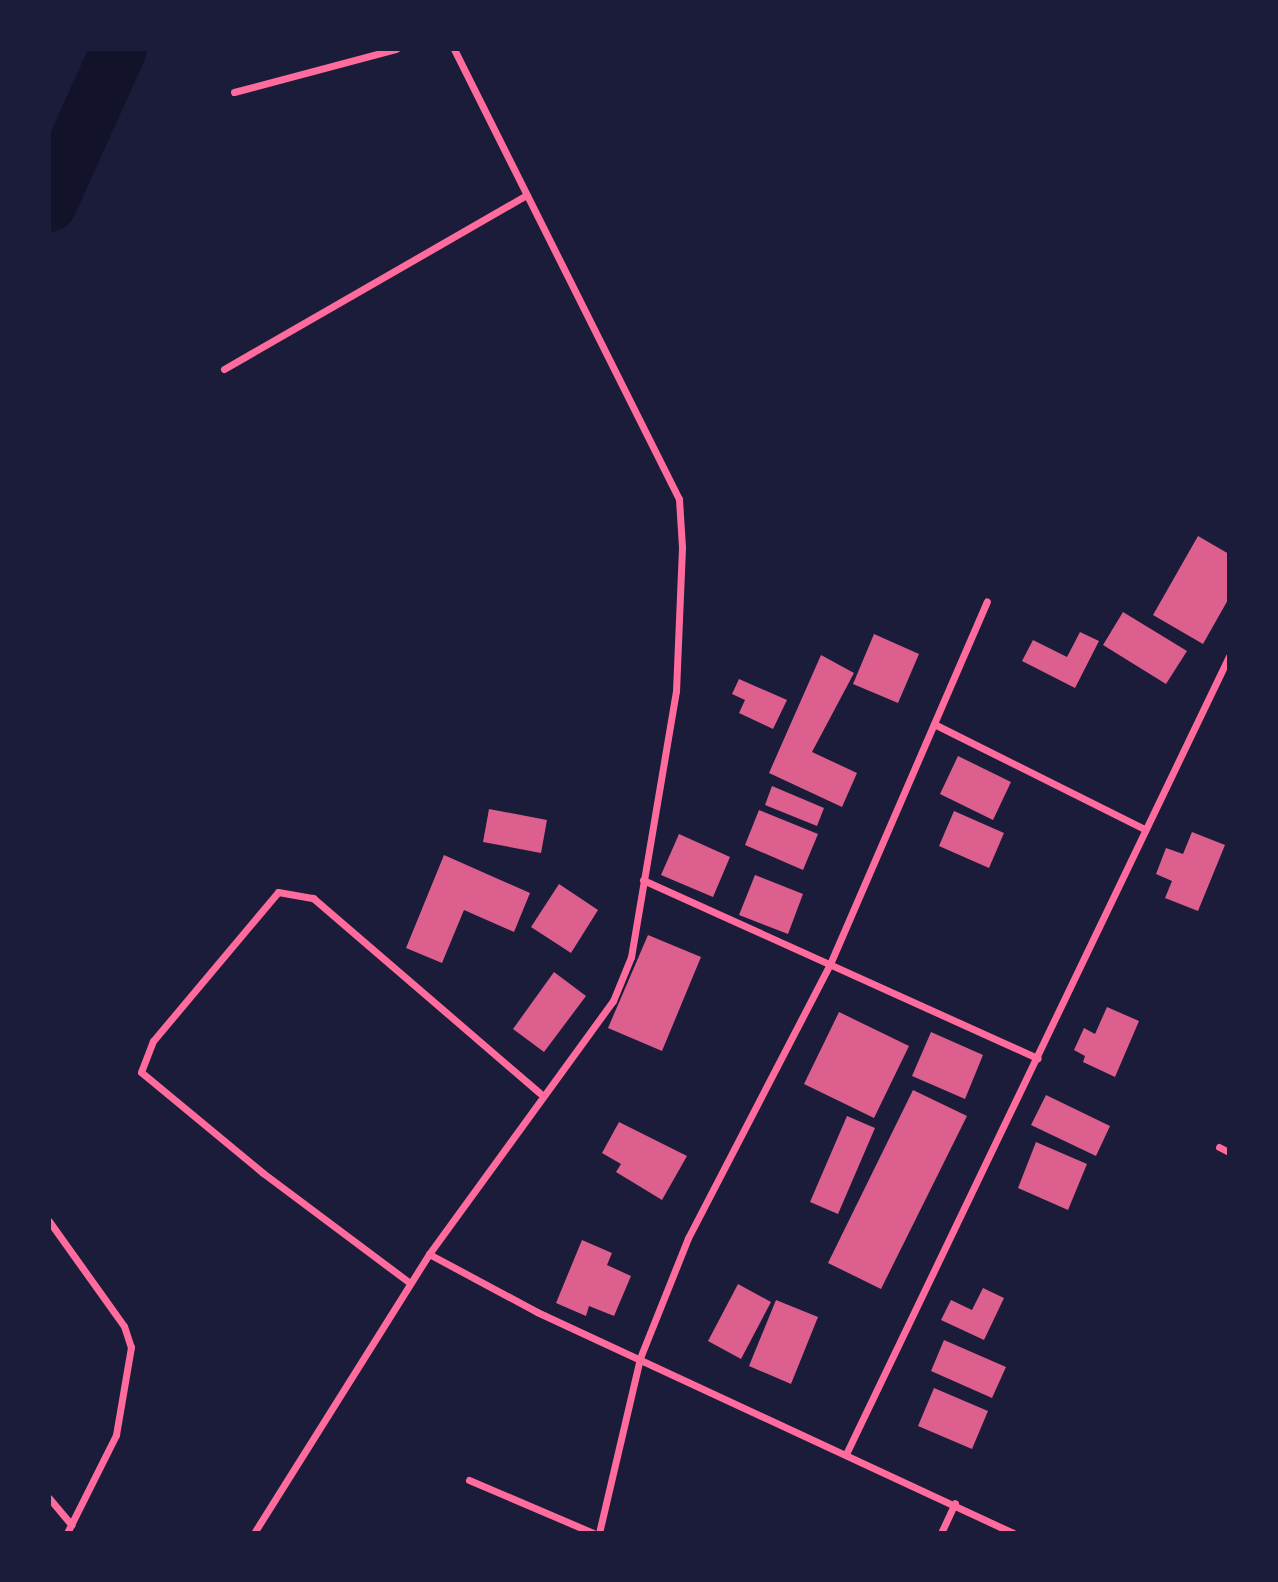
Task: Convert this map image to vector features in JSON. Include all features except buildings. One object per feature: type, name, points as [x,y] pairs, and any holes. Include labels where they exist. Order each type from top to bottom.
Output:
[{"type":"street","points":[[234,92],[396,49]]},
{"type":"street","points":[[254,1533],[429,1254],[541,1093],[613,1001],[631,957],[677,691],[679,499],[454,49]]},
{"type":"street","points":[[224,369],[526,195]]},
{"type":"street","points":[[599,1533],[640,1358],[688,1238],[830,964],[987,601]]},
{"type":"street","points":[[846,1454],[1229,656]]},
{"type":"street","points":[[934,724],[1145,829]]},
{"type":"street","points":[[643,880],[1038,1058]]},
{"type":"street","points":[[410,1283],[263,1173],[141,1072],[153,1041],[278,892],[313,898],[541,1093]]},
{"type":"street","points":[[1219,1147],[1229,1152]]},
{"type":"street","points":[[49,1221],[124,1326],[131,1347],[116,1435],[68,1533]]},
{"type":"street","points":[[429,1254],[640,1358],[967,1508],[1013,1533]]},
{"type":"street","points":[[470,1480],[593,1533]]},
{"type":"street","points":[[49,1498],[72,1525]]},
{"type":"street","points":[[942,1533],[955,1503]]},
{"type":"waterway","points":[[49,204],[119,49]]}]
